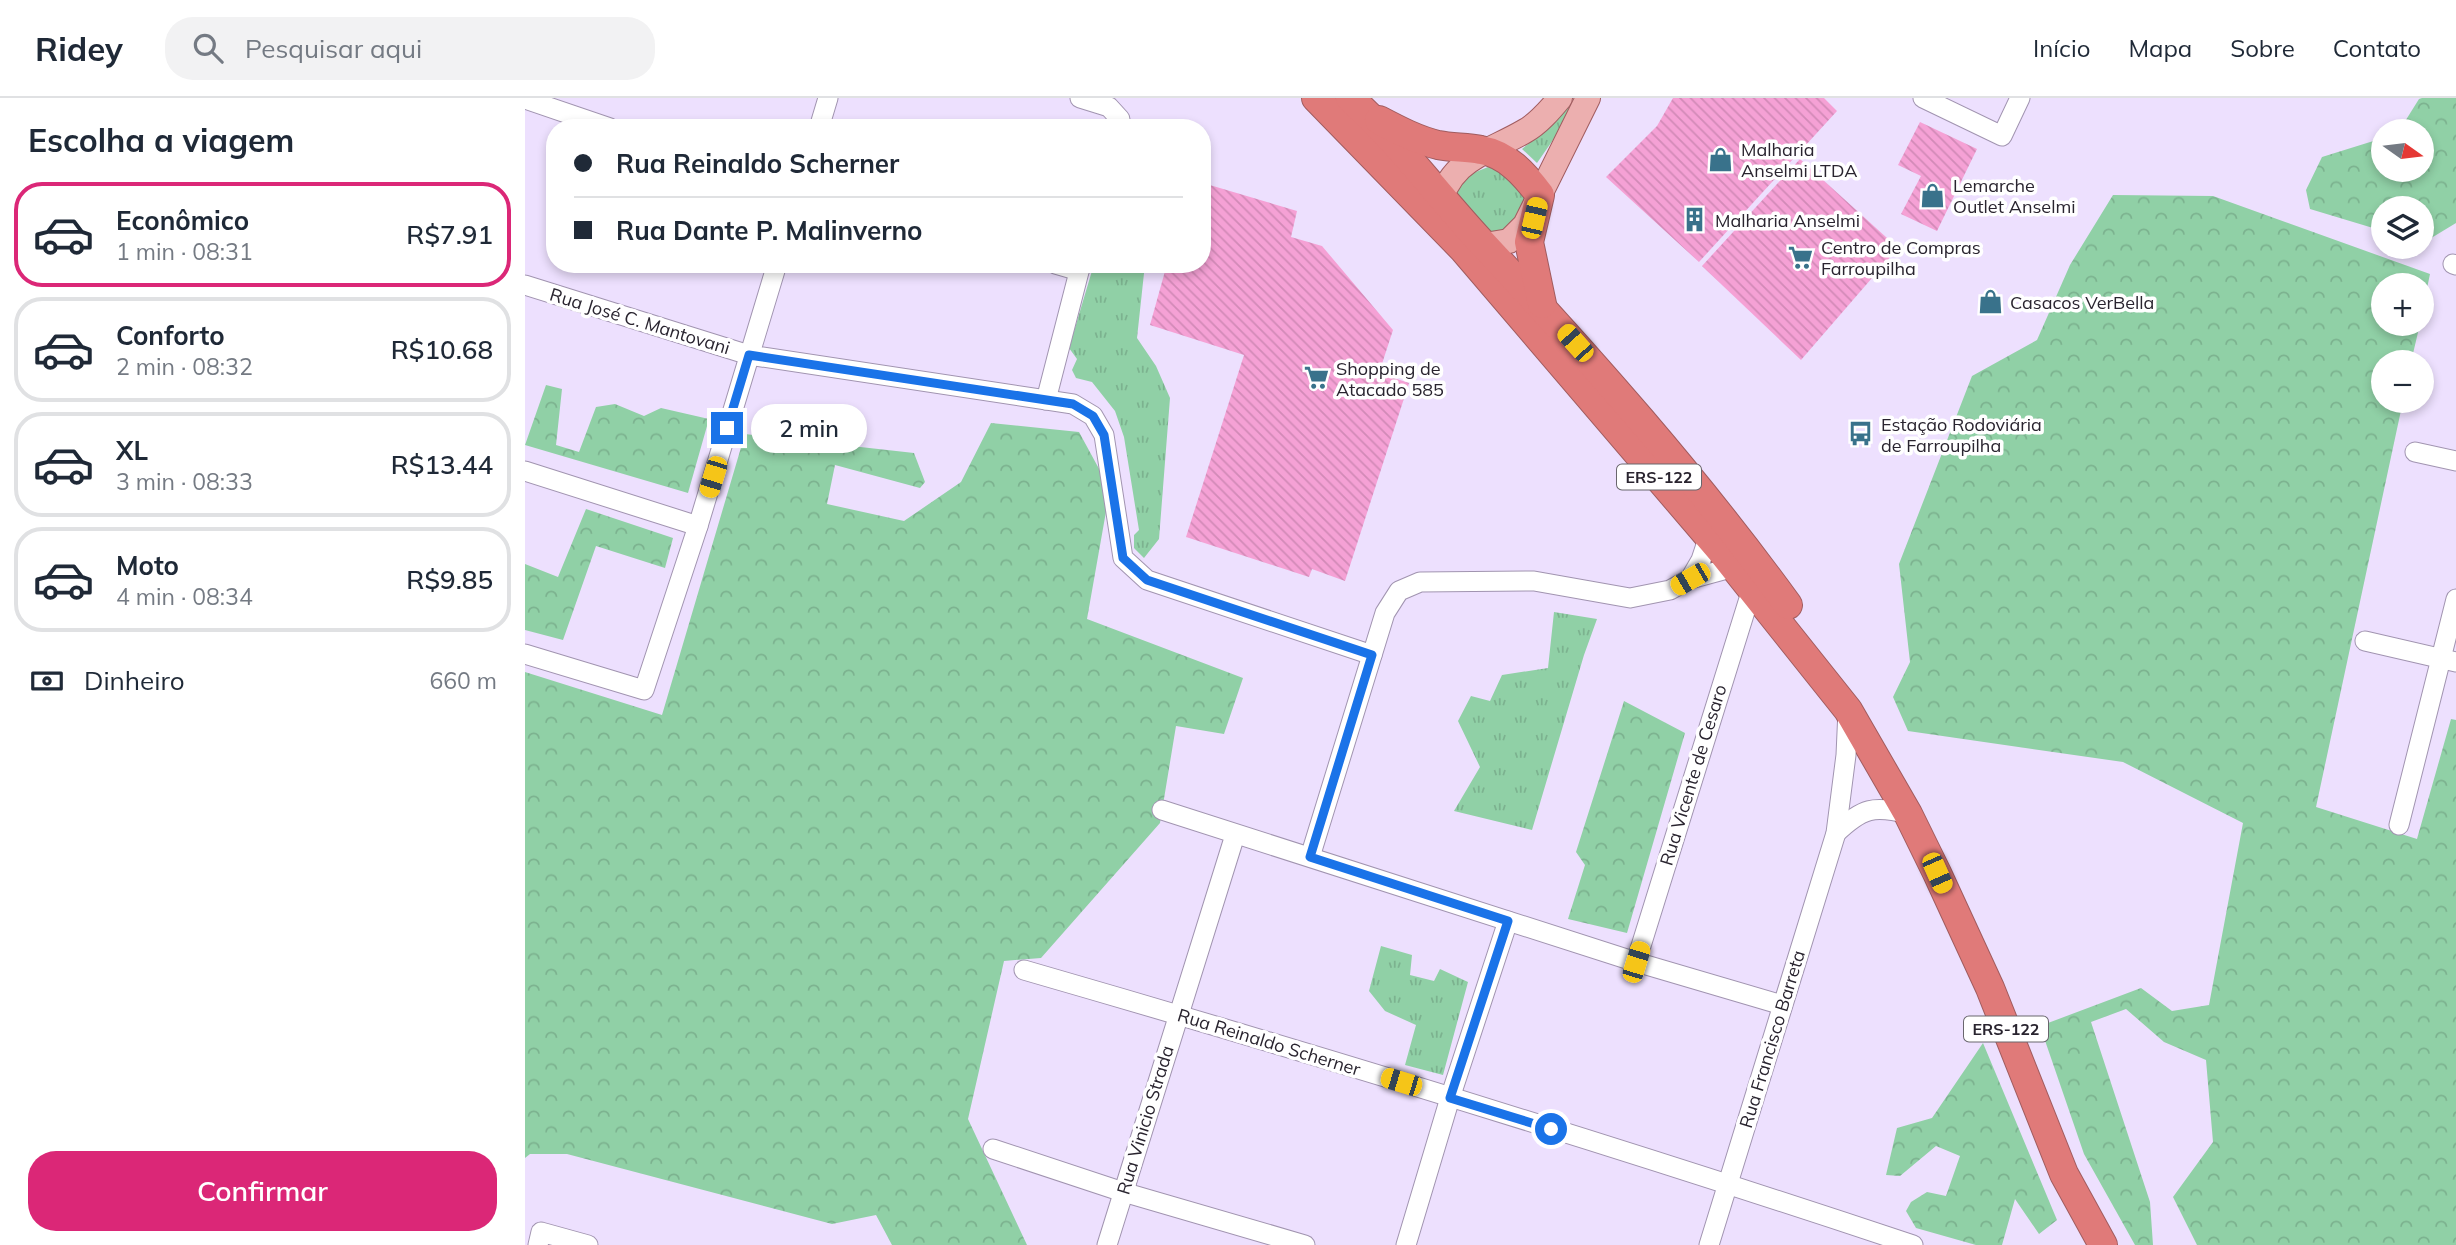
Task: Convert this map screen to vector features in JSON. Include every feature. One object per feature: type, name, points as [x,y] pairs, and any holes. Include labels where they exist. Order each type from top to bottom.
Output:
[{"type":"highway","name":"ERS-122","points":[[1316,98],[1437,208],[1473,247],[1848,710],[1908,814],[1990,988],[2064,1174],[2103,1245]]},
{"type":"highway","name":"ERS-122","points":[[1359,106],[1437,208]]},
{"type":"highway","points":[[1359,106],[1405,133],[1439,145],[1484,150],[1509,161],[1528,179],[1540,195],[1529,242],[1542,306]]},
{"type":"highway","name":"ERS-122","points":[[1473,247],[1542,306],[1632,409],[1763,572],[1836,678],[1848,710]]},
{"type":"main road","points":[[1437,208],[1460,167],[1484,150],[1526,131],[1560,98]]},
{"type":"main road","points":[[1473,247],[1509,241],[1525,225],[1588,98]]},
{"type":"street","points":[[822,119],[828,98]]},
{"type":"street","points":[[1080,98],[1109,107],[1117,119]]},
{"type":"street","points":[[1923,98],[2002,136],[2020,98]]},
{"type":"street","points":[[525,99],[584,119]]},
{"type":"street","points":[[525,654],[644,690],[698,526],[775,273]]},
{"type":"street","points":[[1046,400],[1079,273]]},
{"type":"street","name":"Rua José C. Mantovani","points":[[525,285],[749,355],[1073,404],[1093,416],[1104,435],[1123,558],[1147,580],[1372,655]]},
{"type":"street","points":[[2415,452],[2456,461]]},
{"type":"street","points":[[525,471],[698,526]]},
{"type":"street","points":[[1690,579],[1701,560],[1709,536]]},
{"type":"street","points":[[1310,857],[1385,613],[1399,591],[1420,582],[1534,581],[1630,598],[1670,590],[1690,579],[1743,578]]},
{"type":"street","name":"Rua Vicente de Cesaro","points":[[1636,962],[1743,578]]},
{"type":"street","points":[[2399,825],[2449,660],[2456,599]]},
{"type":"street","points":[[2365,641],[2449,660]]},
{"type":"street","name":"Rua Francisco Barreta","points":[[1709,1245],[1836,833],[1846,755],[1848,710]]},
{"type":"street","points":[[1836,833],[1850,819],[1869,809],[1885,808],[1908,814]]},
{"type":"street","points":[[1161,810],[1636,962],[1782,1005]]},
{"type":"street","name":"Rua Vinicio Strada","points":[[1107,1245],[1235,835]]},
{"type":"street","points":[[1406,1245],[1450,1098],[1508,921]]},
{"type":"street","name":"Rua Reinaldo Scherner","points":[[1024,970],[1178,1014],[1727,1183],[1913,1245]]},
{"type":"street","points":[[993,1149],[1123,1192],[1305,1245]]},
{"type":"street","points":[[540,1238],[588,1245]]},
{"type":"green space","points":[[1576,98],[1562,127],[1537,163],[1522,149],[1555,122]]},
{"type":"green space","points":[[2456,98],[2456,223],[2434,236],[2434,196],[2371,196],[2371,227],[2310,209],[2306,190],[2322,157],[2371,142],[2371,182],[2434,182],[2434,119],[2406,119],[2419,99]]},
{"type":"green space","points":[[1488,167],[1513,175],[1525,195],[1517,223],[1490,236],[1454,197],[1466,176]]},
{"type":"green space","points":[[2113,195],[2213,196],[2371,253],[2371,259],[2388,259],[2427,273],[2371,273],[2371,336],[2417,336],[2414,350],[2371,350],[2371,413],[2400,413],[2316,807],[2417,839],[2451,719],[2456,720],[2456,1245],[2197,1245],[2173,1197],[2213,1142],[2206,1060],[2164,1042],[2126,1009],[2091,1022],[2150,1202],[2153,1245],[2135,1245],[2084,1154],[2040,1026],[2141,988],[2172,1011],[2209,1005],[2243,823],[2123,762],[1908,731],[1893,697],[1910,662],[1899,564],[1972,376],[2037,340],[2070,265]]},
{"type":"green space","points":[[1091,273],[1144,273],[1137,338],[1156,366],[1170,398],[1159,539],[1144,558],[1134,548],[1134,535],[1139,530],[1124,437],[1115,411],[1092,382],[1076,378],[1072,370],[1077,359],[1069,348]]},
{"type":"green space","points":[[546,385],[562,389],[556,445],[579,452],[596,407],[615,404],[644,416],[661,408],[709,419],[688,493],[525,445]]},
{"type":"green space","points":[[991,423],[1079,432],[1110,489],[1087,619],[1243,678],[1224,734],[1176,726],[1160,823],[1041,958],[1004,961],[968,1119],[1027,1245],[892,1245],[876,1215],[832,1224],[567,1154],[530,1154],[525,1158],[525,672],[662,715],[745,434],[914,453],[925,482],[920,488],[835,465],[827,504],[904,521],[961,482]]},
{"type":"green space","points":[[586,509],[673,538],[665,568],[596,546],[563,640],[525,630],[525,564],[558,577]]},
{"type":"green space","points":[[1554,612],[1597,619],[1532,830],[1454,811],[1480,767],[1458,721],[1471,696],[1490,701],[1502,675],[1548,668]]},
{"type":"green space","points":[[1624,701],[1685,733],[1627,933],[1568,919],[1585,865],[1576,852]]},
{"type":"green space","points":[[1381,946],[1412,955],[1410,975],[1434,981],[1440,969],[1468,982],[1443,1075],[1405,1065],[1416,1025],[1385,1011],[1369,991]]},
{"type":"green space","points":[[1983,1043],[2057,1220],[2039,1234],[2015,1199],[2002,1245],[1976,1245],[1916,1228],[1906,1211],[1911,1202],[1927,1192],[1946,1196],[1960,1156],[1936,1146],[1900,1176],[1886,1175],[1897,1128],[1932,1118]]},
{"type":"building","name":"Malharia Anselmi","points":[[1673,98],[1824,98],[1837,111],[1699,262],[1606,177],[1657,126]]},
{"type":"building","name":"Lemarche Outlet Anselmi","points":[[1920,122],[1977,149],[1937,231],[1901,214],[1921,176],[1898,165]]},
{"type":"building","name":"Centro de Compras Farroupilha","points":[[1800,159],[1898,248],[1801,360],[1702,266]]},
{"type":"building","name":"Shopping de Atacado 585","points":[[1211,185],[1297,211],[1291,237],[1322,246],[1393,330],[1379,373],[1409,383],[1345,581],[1312,569],[1309,577],[1186,537],[1244,355],[1150,325],[1164,273],[1211,273]]},
{"type":"place","name":"Malharia Anselmi LTDA","points":[[1721,159]]},
{"type":"place","name":"Lemarche Outlet Anselmi","points":[[1933,195]]},
{"type":"place","name":"Malharia Anselmi","points":[[1695,220]]},
{"type":"place","name":"Centro de Compras Farroupilha","points":[[1801,257]]},
{"type":"place","name":"Casacos VerBella","points":[[1990,302]]},
{"type":"place","name":"Shopping de Atacado 585","points":[[1316,378]]},
{"type":"place","name":"Estação Rodoviária de Farroupilha","points":[[1861,434]]},
{"type":"route","points":[[727,428],[749,355],[1073,404],[1093,416],[1104,435],[1123,558],[1147,580],[1372,655],[1310,857],[1508,921],[1450,1098],[1551,1129]]}]
